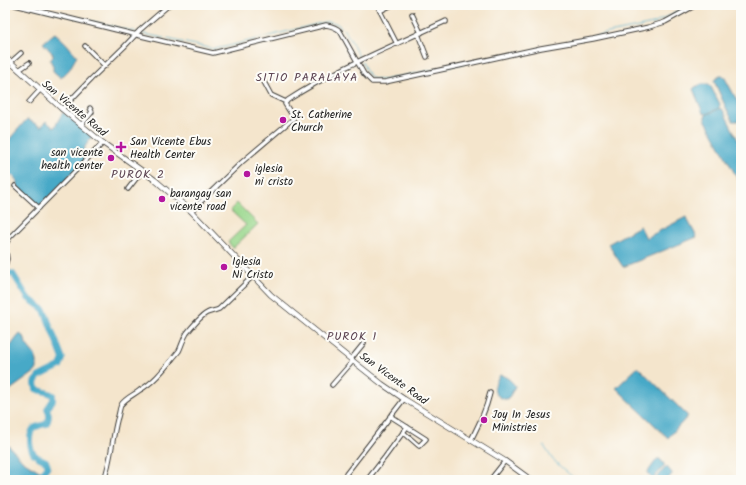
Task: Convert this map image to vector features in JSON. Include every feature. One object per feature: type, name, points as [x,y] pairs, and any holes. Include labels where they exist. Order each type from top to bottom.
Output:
[{"type":"street","points":[[15,5],[214,52],[326,25],[332,26],[340,31],[364,74],[372,82],[385,82],[541,48],[594,39],[649,27],[665,22],[696,5]]},
{"type":"street","points":[[62,110],[137,35],[140,30],[169,5]]},
{"type":"street","points":[[377,5],[397,44]]},
{"type":"street","points":[[380,11],[392,5]]},
{"type":"street","points":[[412,14],[427,57]]},
{"type":"street","points":[[286,102],[298,93],[320,81],[446,22]]},
{"type":"street","points":[[85,46],[105,66]]},
{"type":"street","points":[[11,62],[21,52]]},
{"type":"street","name":"San Vicente Road","points":[[5,57],[62,110],[103,143],[155,180],[191,211],[272,295],[352,360],[382,384],[404,399],[505,461],[531,480]]},
{"type":"street","points":[[19,70],[29,64]]},
{"type":"street","points":[[264,82],[271,95],[286,102]]},
{"type":"street","points":[[29,102],[40,90]]},
{"type":"street","points":[[191,211],[242,162],[294,118],[285,104],[286,102]]},
{"type":"street","points":[[81,125],[92,112],[90,108]]},
{"type":"street","points":[[5,266],[7,259],[5,248],[10,237],[103,143]]},
{"type":"street","points":[[128,189],[142,171]]},
{"type":"street","points":[[15,186],[39,208]]},
{"type":"street","points":[[104,480],[109,467],[121,406],[124,401],[144,388],[153,380],[179,351],[186,334],[204,315],[208,312],[219,309],[253,276]]},
{"type":"street","points":[[332,385],[364,343]]},
{"type":"street","points":[[471,440],[484,415],[490,393]]},
{"type":"street","points":[[347,480],[345,477],[346,474],[404,399]]},
{"type":"street","points":[[390,416],[426,439],[419,446],[403,432]]},
{"type":"street","points":[[367,480],[407,427]]},
{"type":"street","points":[[490,480],[505,461]]},
{"type":"green space","points":[[237,203],[258,224],[233,248],[228,242],[246,225],[230,210]]},
{"type":"water","points":[[55,33],[77,56],[69,70],[61,78],[53,71],[53,66],[50,60],[53,57],[53,54],[43,43]]},
{"type":"water","points":[[720,76],[725,78],[741,108],[741,120],[733,121],[727,110],[714,81]]},
{"type":"water","points":[[702,84],[710,85],[720,104],[719,108],[706,114],[703,113],[693,89]]},
{"type":"water","points":[[719,109],[723,110],[741,146],[741,185],[705,119],[706,115]]},
{"type":"water","points":[[63,112],[92,136],[83,150],[90,155],[40,207],[17,186],[18,182],[12,175],[5,180],[5,144],[27,119],[41,127],[46,121],[54,128]]},
{"type":"water","points":[[686,217],[697,237],[623,267],[608,244],[640,226],[646,238]]},
{"type":"water","points":[[20,334],[25,338],[26,344],[35,355],[37,369],[10,390],[5,381],[5,352]]},
{"type":"water","points":[[638,367],[688,416],[668,438],[616,388]]},
{"type":"water","points":[[500,375],[509,379],[515,386],[506,399],[501,398],[495,392],[495,384]]},
{"type":"water","points":[[5,442],[23,461],[41,472],[38,480],[5,480]]},
{"type":"water","points":[[657,459],[660,459],[664,466],[653,479],[647,473]]},
{"type":"water","points":[[667,467],[672,474],[667,480],[655,480],[665,468]]},
{"type":"waterway","points":[[26,5],[136,32]]},
{"type":"waterway","points":[[569,41],[653,24],[690,5]]},
{"type":"waterway","points":[[140,33],[214,49],[325,22],[331,22],[339,25],[343,29],[360,59]]},
{"type":"waterway","points":[[362,62],[369,76],[378,80],[466,63]]},
{"type":"waterway","points":[[5,272],[13,274],[28,298],[44,310],[63,359],[60,366],[38,377],[35,383],[36,389],[53,395],[53,400],[47,409],[49,419],[46,424],[34,428],[30,438],[31,450],[35,455],[46,461],[48,466],[39,480]]},
{"type":"waterway","points":[[544,446],[553,460],[576,480]]},
{"type":"place","name":"St. Catherine Church","points":[[283,120]]},
{"type":"place","name":"San Vicente Ebus Health Center","points":[[121,147]]},
{"type":"place","name":"san vicente health center","points":[[111,158]]},
{"type":"place","name":"iglesia ni cristo","points":[[247,174]]},
{"type":"place","name":"barangay san vicente road","points":[[162,199]]},
{"type":"place","name":"Iglesia Ni Cristo","points":[[224,267]]},
{"type":"place","name":"Joy In Jesus Ministries","points":[[484,420]]},
{"type":"district","name":"SITIO PARALAYA","points":[[307,77]]},
{"type":"district","name":"PUROK 2","points":[[138,174]]},
{"type":"district","name":"PUROK 1","points":[[352,336]]}]
